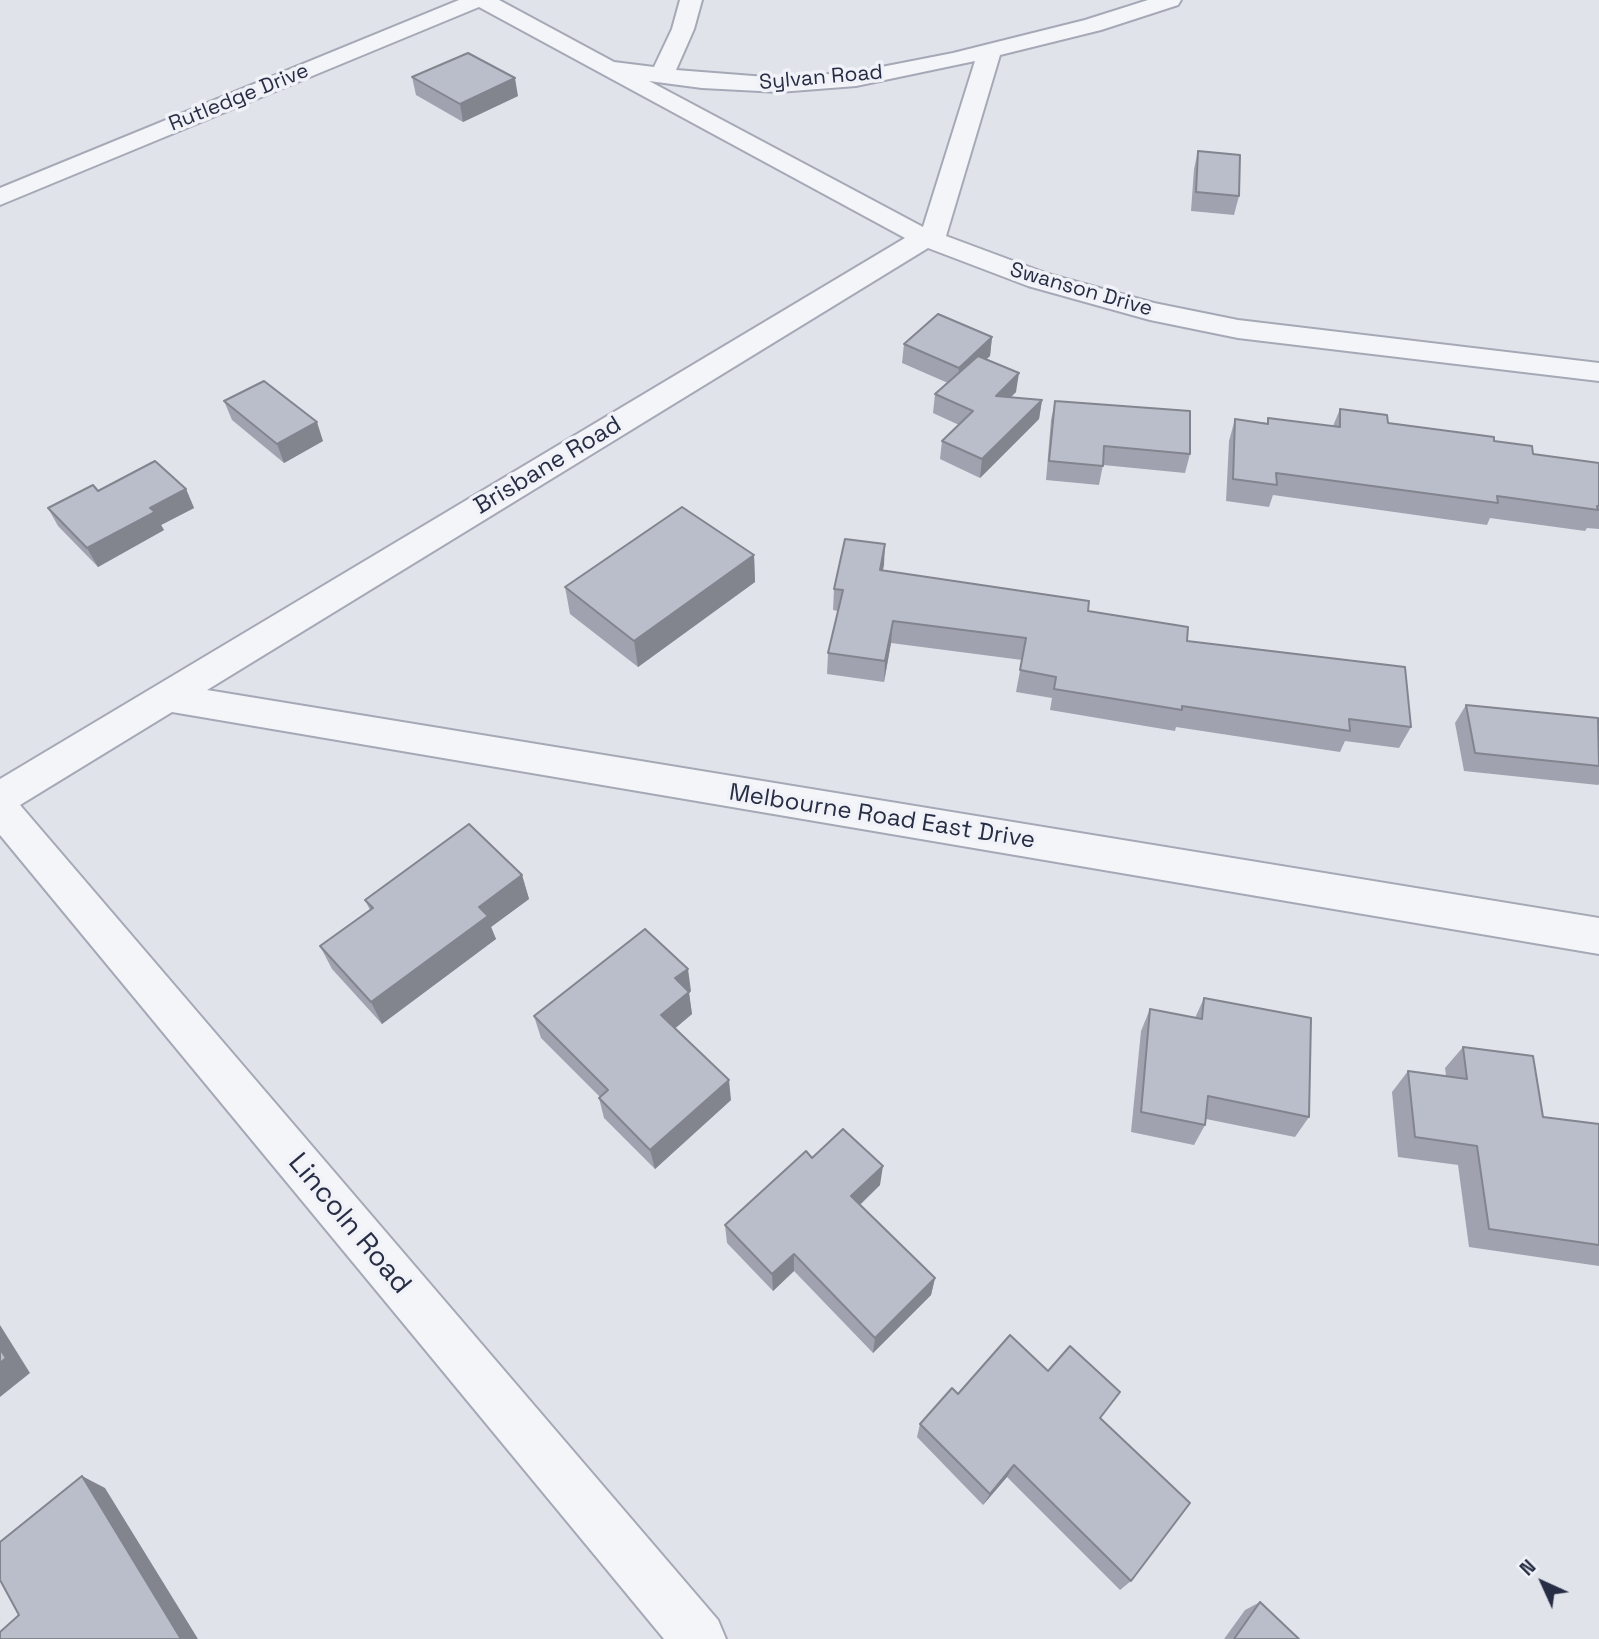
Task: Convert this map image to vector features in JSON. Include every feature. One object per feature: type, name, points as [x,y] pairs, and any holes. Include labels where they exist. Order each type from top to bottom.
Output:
[{"type":"street","name":"Sylvan Road","points":[[480,0],[608,68],[719,83],[805,84],[856,79],[990,51],[1093,25],[1170,0]]},
{"type":"street","name":"Rutledge Drive","points":[[0,197],[480,0]]},
{"type":"street","points":[[662,75],[683,29],[691,0]]},
{"type":"street","name":"Brisbane Road","points":[[0,798],[935,232],[990,51]]},
{"type":"street","name":"Swanson Drive","points":[[608,68],[879,216],[925,238],[1038,280],[1175,316],[1296,337],[1599,372]]},
{"type":"street","name":"Melbourne Road East Drive","points":[[166,697],[1599,936]]},
{"type":"street","name":"Lincoln Road","points":[[0,808],[699,1639]]},
{"type":"building","points":[[468,53],[515,78],[460,104],[412,77]]},
{"type":"building","points":[[1198,151],[1240,155],[1239,196],[1196,192]]},
{"type":"building","points":[[938,314],[992,337],[959,368],[904,344]]},
{"type":"building","points":[[978,356],[1019,373],[996,396],[1042,400],[982,459],[942,441],[973,411],[935,394]]},
{"type":"building","points":[[264,381],[317,422],[277,444],[224,401]]},
{"type":"building","points":[[1055,401],[1190,411],[1190,454],[1104,446],[1103,466],[1049,461]]},
{"type":"building","points":[[1340,409],[1387,415],[1388,423],[1494,437],[1494,441],[1532,446],[1533,454],[1599,463],[1598,510],[1497,496],[1498,503],[1276,473],[1277,485],[1233,479],[1235,419],[1268,424],[1268,418],[1340,427]]},
{"type":"building","points":[[155,461],[186,489],[150,508],[155,512],[87,548],[48,508],[93,485],[98,491]]},
{"type":"building","points":[[682,507],[754,555],[634,641],[565,587]]},
{"type":"building","points":[[845,539],[885,544],[880,570],[1089,601],[1088,611],[1188,627],[1187,641],[1405,667],[1411,727],[1349,719],[1350,731],[1182,706],[1182,710],[1054,689],[1056,677],[1020,670],[1026,638],[893,621],[885,661],[828,653],[843,590],[834,589]]},
{"type":"building","points":[[1466,705],[1598,718],[1599,766],[1475,753]]},
{"type":"building","points":[[469,824],[522,875],[479,907],[488,916],[371,1002],[320,946],[373,908],[365,900]]},
{"type":"building","points":[[645,929],[688,969],[675,978],[689,992],[661,1015],[729,1080],[650,1150],[599,1098],[608,1090],[534,1016]]},
{"type":"building","points":[[1204,998],[1311,1018],[1309,1117],[1208,1096],[1205,1125],[1141,1112],[1150,1009],[1202,1019]]},
{"type":"building","points":[[1463,1047],[1533,1056],[1543,1117],[1599,1124],[1599,1245],[1489,1229],[1477,1146],[1415,1137],[1408,1071],[1467,1079]]},
{"type":"building","points":[[843,1129],[883,1166],[851,1196],[935,1278],[875,1338],[794,1254],[772,1274],[725,1225],[806,1151],[812,1158]]},
{"type":"building","points":[[1010,1335],[1048,1371],[1070,1346],[1120,1392],[1100,1418],[1190,1503],[1131,1581],[1014,1465],[990,1494],[920,1424],[952,1388],[958,1394]]},
{"type":"building","points":[[0,1349],[6,1358],[0,1363]]},
{"type":"building","points":[[82,1476],[181,1639],[0,1639],[0,1632],[19,1615],[0,1580],[0,1542]]},
{"type":"building","points":[[1260,1602],[1299,1639],[1234,1639]]}]
